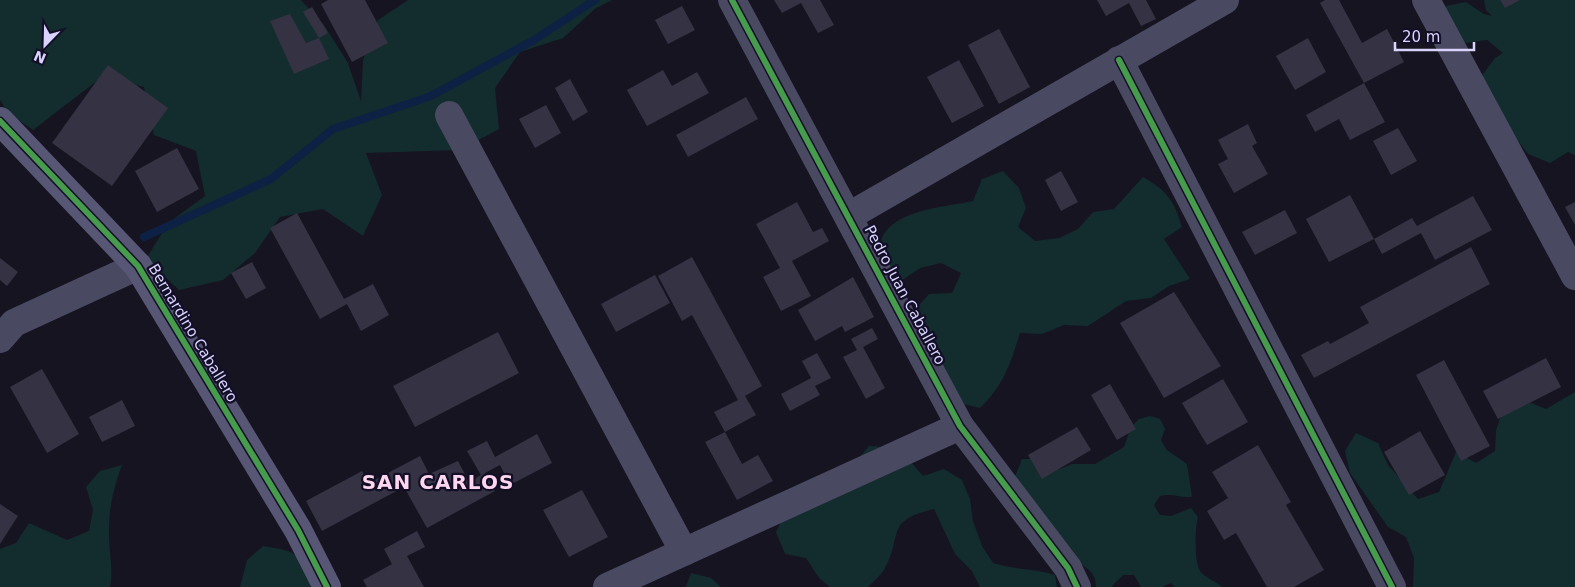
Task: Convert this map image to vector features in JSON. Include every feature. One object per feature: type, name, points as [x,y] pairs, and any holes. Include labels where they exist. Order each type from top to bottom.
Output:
[{"type":"street","name":"Pedro Juan Caballero","points":[[732,0],[960,426],[1068,568],[1077,587]]},
{"type":"street","points":[[849,216],[1224,0]]},
{"type":"street","points":[[1426,0],[1575,276]]},
{"type":"street","points":[[1119,60],[1392,587]]},
{"type":"street","points":[[449,115],[684,552]]},
{"type":"street","name":"Bernardino Caballero","points":[[0,121],[138,266],[298,530],[327,587]]},
{"type":"street","points":[[0,339],[14,324],[138,266]]},
{"type":"street","points":[[607,587],[960,426]]},
{"type":"green space","points":[[0,0],[301,0],[324,25],[348,63],[361,101],[363,60],[378,20],[408,0],[612,0],[596,8],[563,38],[520,52],[495,88],[499,129],[460,150],[366,153],[382,195],[363,236],[323,209],[280,217],[255,253],[223,280],[179,290],[146,259],[168,223],[205,196],[196,151],[154,135],[144,87],[102,77],[33,130],[8,113],[0,100]]},
{"type":"green space","points":[[1484,0],[1575,0],[1575,155],[1568,152],[1550,163],[1528,154],[1515,137],[1480,78],[1495,58],[1503,53],[1487,40],[1465,43],[1446,28],[1446,6],[1466,2],[1484,14],[1492,16],[1486,10]]},
{"type":"green space","points":[[1003,171],[1019,188],[1026,208],[1018,227],[1035,241],[1059,238],[1078,229],[1093,212],[1114,209],[1143,177],[1169,197],[1176,210],[1182,227],[1164,239],[1190,279],[1169,286],[1151,298],[1126,301],[1088,326],[1064,325],[1042,334],[1020,333],[1001,382],[980,408],[959,403],[914,311],[929,294],[952,293],[961,273],[941,263],[920,268],[901,281],[883,268],[880,245],[885,233],[893,224],[918,212],[973,201],[982,179]]},
{"type":"green space","points":[[1575,392],[1575,587],[1413,587],[1414,558],[1406,537],[1388,527],[1350,473],[1345,451],[1356,433],[1378,443],[1388,465],[1418,499],[1439,492],[1456,452],[1476,463],[1495,451],[1496,430],[1503,410],[1524,400],[1546,409]]},
{"type":"green space","points":[[1150,416],[1160,419],[1165,429],[1161,440],[1167,450],[1187,464],[1192,497],[1160,496],[1154,505],[1160,515],[1171,516],[1191,508],[1198,517],[1196,544],[1198,566],[1202,573],[1222,587],[1175,587],[1171,583],[1162,587],[1141,587],[1134,575],[1123,575],[1111,587],[1096,587],[1092,573],[1081,564],[1014,479],[1022,459],[1034,459],[1050,473],[1072,464],[1095,464],[1124,447],[1131,427],[1139,419]]},
{"type":"green space","points":[[869,446],[887,448],[900,453],[923,476],[944,469],[962,480],[970,499],[973,521],[982,546],[993,563],[1055,575],[1057,587],[980,587],[972,571],[955,554],[934,509],[907,519],[901,524],[884,570],[868,587],[830,587],[819,578],[806,558],[785,554],[776,532],[786,512],[855,463]]},
{"type":"green space","points":[[122,465],[114,489],[110,513],[110,587],[0,587],[0,549],[16,543],[29,523],[67,540],[89,531],[93,510],[86,487],[100,471]]},
{"type":"green space","points":[[263,546],[288,551],[299,558],[313,579],[310,587],[240,587],[247,560]]},
{"type":"green space","points":[[691,573],[711,578],[721,587],[686,587]]},
{"type":"building","points":[[328,0],[365,0],[388,43],[352,62],[321,4]]},
{"type":"building","points":[[774,0],[820,0],[834,25],[818,33],[801,3],[782,13]]},
{"type":"building","points":[[1097,0],[1146,0],[1156,19],[1141,26],[1129,3],[1106,16]]},
{"type":"building","points":[[1325,0],[1339,0],[1362,43],[1387,29],[1404,62],[1364,83],[1320,3]]},
{"type":"building","points":[[1500,0],[1520,0],[1505,8]]},
{"type":"building","points":[[682,6],[695,30],[668,44],[655,20]]},
{"type":"building","points":[[312,7],[328,33],[319,38],[303,12]]},
{"type":"building","points":[[290,14],[306,43],[319,38],[329,59],[294,74],[270,21]]},
{"type":"building","points":[[999,29],[1030,87],[999,104],[968,45]]},
{"type":"building","points":[[1308,38],[1326,72],[1295,90],[1276,56]]},
{"type":"building","points":[[959,60],[984,106],[952,123],[927,77]]},
{"type":"building","points":[[108,65],[168,108],[112,186],[52,143]]},
{"type":"building","points":[[663,70],[672,86],[697,72],[709,93],[647,126],[627,90]]},
{"type":"building","points":[[570,79],[588,112],[573,121],[555,88]]},
{"type":"building","points":[[1364,83],[1385,122],[1350,140],[1339,119],[1315,132],[1306,115]]},
{"type":"building","points":[[746,97],[758,119],[688,157],[676,135]]},
{"type":"building","points":[[546,105],[561,133],[535,148],[519,119]]},
{"type":"building","points":[[1248,124],[1257,143],[1252,146],[1268,174],[1234,193],[1218,164],[1228,159],[1218,140]]},
{"type":"building","points":[[1398,128],[1417,161],[1391,175],[1373,141]]},
{"type":"building","points":[[177,148],[199,189],[157,212],[135,171]]},
{"type":"building","points":[[1061,171],[1078,202],[1061,211],[1045,180]]},
{"type":"building","points":[[1350,195],[1374,239],[1329,262],[1306,219]]},
{"type":"building","points":[[1473,196],[1492,230],[1435,260],[1421,233],[1382,254],[1374,239],[1412,218],[1417,226]]},
{"type":"building","points":[[797,202],[813,232],[822,228],[829,241],[792,261],[811,296],[781,311],[763,277],[780,268],[756,224]]},
{"type":"building","points":[[1575,202],[1575,225],[1565,207]]},
{"type":"building","points":[[1285,210],[1297,233],[1255,255],[1242,232]]},
{"type":"building","points":[[297,213],[344,299],[373,284],[389,315],[361,331],[347,304],[320,319],[270,228]]},
{"type":"building","points":[[1471,247],[1490,284],[1314,378],[1301,355],[1328,341],[1330,344],[1369,323],[1360,307]]},
{"type":"building","points":[[692,257],[762,386],[745,396],[756,415],[725,432],[714,412],[738,400],[692,315],[682,321],[658,276]]},
{"type":"building","points":[[0,258],[18,272],[7,286],[0,280]]},
{"type":"building","points":[[252,262],[266,288],[246,299],[231,273]]},
{"type":"building","points":[[655,275],[670,303],[616,332],[601,304]]},
{"type":"building","points":[[853,277],[874,317],[845,332],[842,326],[815,341],[798,310]]},
{"type":"building","points":[[1174,292],[1221,366],[1164,398],[1120,323]]},
{"type":"building","points":[[872,328],[878,339],[863,347],[885,388],[866,399],[843,357],[857,350],[851,339]]},
{"type":"building","points":[[498,332],[519,373],[415,427],[393,386]]},
{"type":"building","points":[[817,353],[831,378],[815,386],[820,395],[790,411],[781,394],[811,378],[802,361]]},
{"type":"building","points":[[1546,358],[1561,387],[1498,419],[1483,391]]},
{"type":"building","points":[[1444,360],[1490,446],[1461,461],[1416,375]]},
{"type":"building","points":[[42,369],[79,434],[47,453],[10,387]]},
{"type":"building","points":[[1223,379],[1248,422],[1207,445],[1182,403]]},
{"type":"building","points":[[1110,384],[1136,429],[1117,440],[1091,395]]},
{"type":"building","points":[[122,400],[135,426],[102,442],[89,417]]},
{"type":"building","points":[[1077,427],[1091,450],[1042,479],[1028,455]]},
{"type":"building","points":[[1420,431],[1445,475],[1409,495],[1384,452]]},
{"type":"building","points":[[725,432],[742,464],[758,455],[773,481],[737,500],[705,442]]},
{"type":"building","points":[[537,434],[552,463],[510,485],[500,465],[485,473],[495,491],[427,528],[404,487],[322,531],[306,501],[362,471],[369,483],[420,456],[429,474],[458,461],[469,482],[481,475],[467,451],[487,441],[495,457]]},
{"type":"building","points":[[1258,445],[1291,502],[1286,505],[1324,570],[1294,587],[1267,587],[1236,533],[1224,540],[1207,511],[1228,498],[1212,472]]},
{"type":"building","points":[[582,490],[608,537],[569,557],[543,510]]},
{"type":"building","points":[[0,504],[18,516],[0,544]]},
{"type":"building","points":[[417,531],[425,547],[407,556],[424,587],[367,587],[363,580],[392,564],[384,549]]},
{"type":"waterway","points":[[144,237],[271,179],[333,129],[431,96],[534,40],[595,0]]},
{"type":"cycle path","points":[[732,0],[960,426],[1068,568],[1077,587]]},
{"type":"cycle path","points":[[1119,60],[1392,587]]},
{"type":"cycle path","points":[[0,121],[138,266],[298,530],[327,587]]},
{"type":"district","name":"SAN CARLOS","points":[[438,482]]}]
